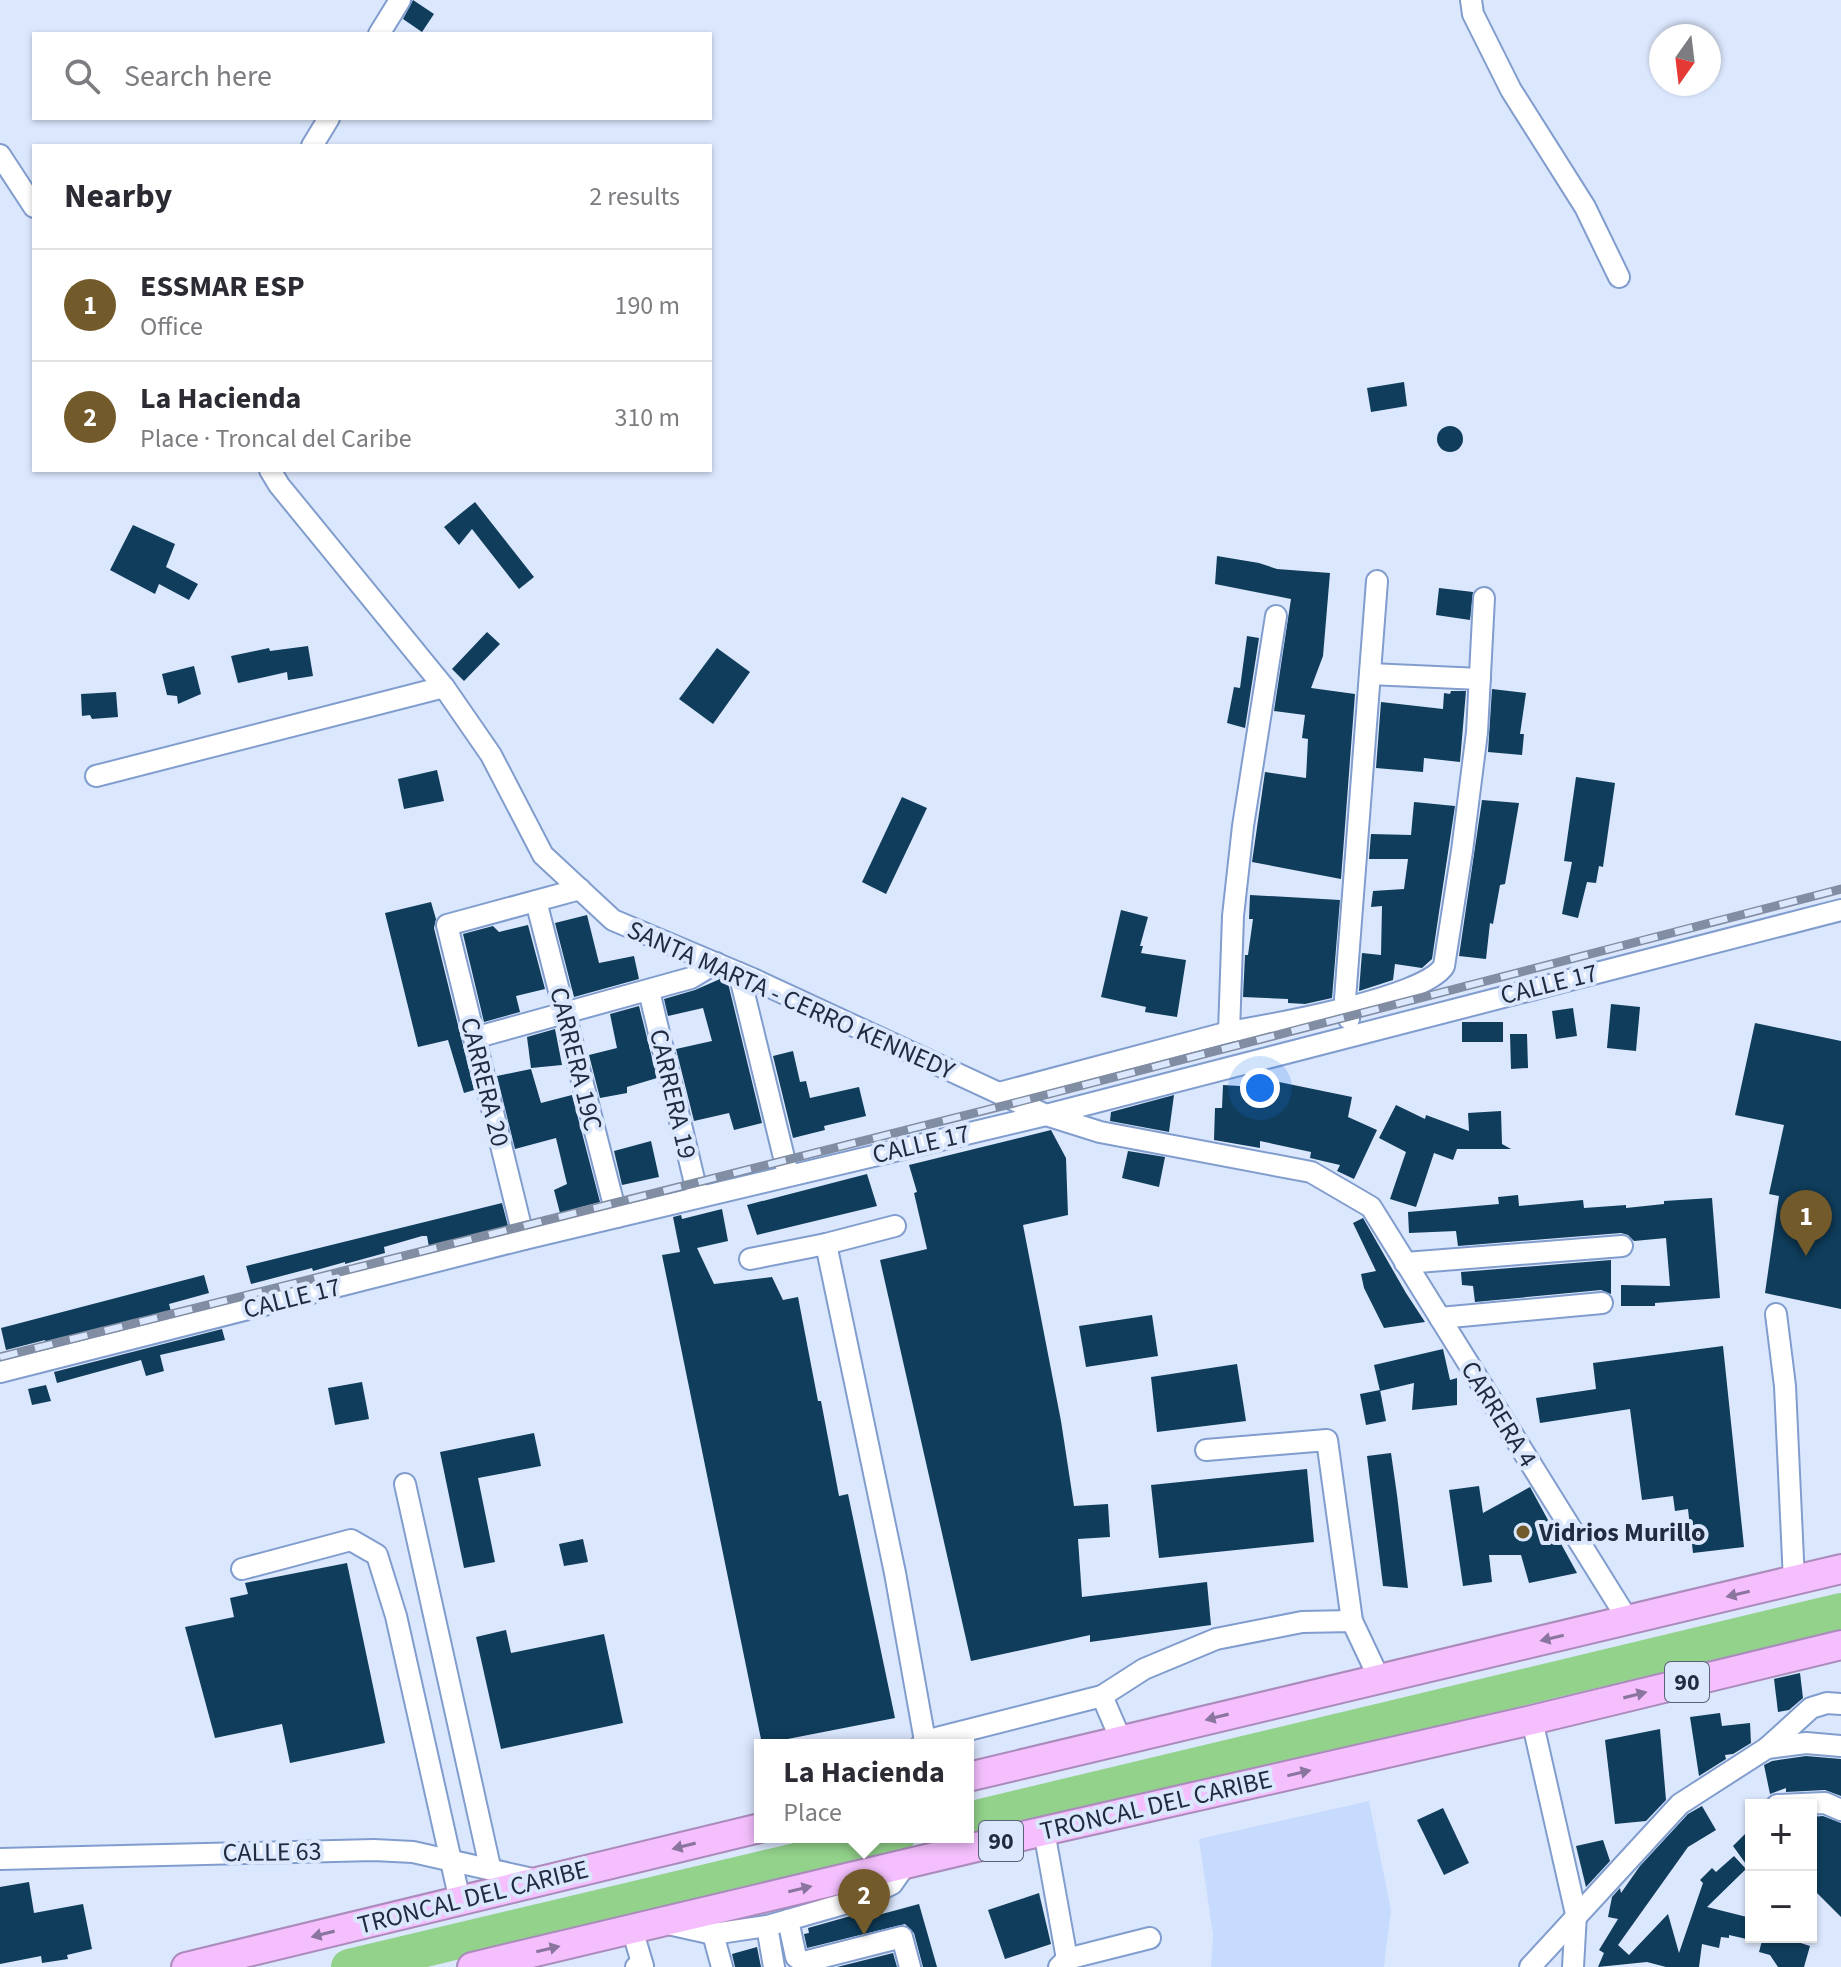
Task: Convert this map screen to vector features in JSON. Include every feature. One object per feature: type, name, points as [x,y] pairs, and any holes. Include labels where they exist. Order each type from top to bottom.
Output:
[{"type":"highway","points":[[974,1776],[1841,1569]]},
{"type":"highway","name":"TRONCAL DEL CARIBE","points":[[472,1967],[515,1962],[660,1922],[1532,1720],[1841,1645]]},
{"type":"highway","name":"TRONCAL DEL CARIBE","points":[[186,1967],[754,1829]]},
{"type":"street","points":[[380,32],[400,0]]},
{"type":"street","points":[[1471,0],[1473,14],[1511,90],[1585,207],[1619,277]]},
{"type":"street","points":[[313,144],[328,120]]},
{"type":"street","points":[[0,155],[32,204]]},
{"type":"street","name":"SANTA MARTA - CERRO KENNEDY","points":[[271,472],[444,687],[491,755],[543,855],[613,920],[739,973],[1046,1115],[1100,1132],[1311,1172],[1371,1207]]},
{"type":"street","points":[[1354,1034],[1345,999],[1377,581]]},
{"type":"street","points":[[999,1093],[1229,1032],[1347,1007],[1391,995],[1439,975],[1444,966],[1462,851],[1477,732],[1484,598]]},
{"type":"street","points":[[1229,1032],[1233,916],[1243,826],[1276,616]]},
{"type":"street","points":[[1370,674],[1480,679]]},
{"type":"street","points":[[96,776],[444,687]]},
{"type":"street","points":[[536,901],[580,889]]},
{"type":"street","name":"CARRERA 20","points":[[524,1239],[447,925],[536,901]]},
{"type":"street","name":"CARRERA 19C","points":[[536,901],[617,1217]]},
{"type":"street","name":"CALLE 17","points":[[0,1372],[698,1196],[1046,1115],[1841,910]]},
{"type":"street","points":[[474,1038],[691,978],[716,963]]},
{"type":"street","points":[[739,973],[788,1174]]},
{"type":"street","name":"CARRERA 19","points":[[649,991],[698,1196]]},
{"type":"street","name":"CARRERA 4","points":[[1371,1207],[1628,1620]]},
{"type":"street","points":[[750,1259],[895,1226]]},
{"type":"street","points":[[826,1244],[895,1573],[922,1739]]},
{"type":"street","points":[[1405,1263],[1622,1246]]},
{"type":"street","points":[[1440,1318],[1602,1303]]},
{"type":"street","points":[[1776,1314],[1785,1386],[1794,1581]]},
{"type":"street","points":[[1206,1450],[1327,1440],[1352,1621],[1379,1678]]},
{"type":"street","points":[[405,1484],[490,1867]]},
{"type":"street","points":[[242,1569],[351,1540],[377,1555],[396,1616],[460,1901]]},
{"type":"street","points":[[938,1739],[1102,1696],[1144,1669],[1216,1639],[1302,1622],[1352,1621]]},
{"type":"street","points":[[1102,1696],[1121,1740]]},
{"type":"street","points":[[1530,1967],[1680,1804],[1767,1748],[1811,1708],[1827,1703],[1841,1704]]},
{"type":"street","points":[[1532,1720],[1576,1914],[1573,1967]]},
{"type":"street","points":[[1767,1748],[1806,1743],[1841,1746]]},
{"type":"street","points":[[1817,1803],[1825,1803],[1841,1810]]},
{"type":"street","points":[[1044,1831],[1063,1963],[1150,1938]]},
{"type":"street","name":"CALLE 63","points":[[0,1859],[374,1850],[413,1852],[541,1881]]},
{"type":"street","points":[[660,1922],[713,1934],[767,1926],[861,1899],[892,1884],[906,1864]]},
{"type":"street","points":[[788,1920],[799,1961],[843,1960],[902,1937],[910,1967]]},
{"type":"street","points":[[767,1926],[774,1967]]},
{"type":"street","points":[[632,1929],[641,1967]]},
{"type":"street","points":[[713,1934],[722,1967]]},
{"type":"shaded area","points":[[1369,1801],[1391,1910],[1384,1967],[1211,1967],[1213,1935],[1199,1839]]},
{"type":"building","points":[[413,0],[434,14],[422,32],[403,19]]},
{"type":"building","points":[[1404,382],[1407,406],[1371,412],[1367,388]]},
{"type":"building","points":[[1450,426],[1459,430],[1463,439],[1459,448],[1450,452],[1441,448],[1437,439],[1441,430]]},
{"type":"building","points":[[475,502],[534,577],[519,589],[472,529],[459,545],[444,527]]},
{"type":"building","points":[[133,525],[175,544],[166,567],[198,584],[189,600],[159,584],[155,594],[110,570]]},
{"type":"building","points":[[1217,556],[1277,569],[1330,573],[1323,656],[1311,688],[1355,694],[1341,879],[1252,862],[1265,772],[1306,778],[1308,739],[1302,738],[1305,715],[1274,711],[1291,599],[1215,584]]},
{"type":"building","points":[[1439,588],[1473,592],[1470,620],[1436,615]]},
{"type":"building","points":[[487,632],[500,644],[464,681],[452,669]]},
{"type":"building","points":[[1247,636],[1259,638],[1245,728],[1227,723],[1234,687],[1240,688]]},
{"type":"building","points":[[308,646],[313,676],[288,680],[287,672],[238,683],[231,656],[269,648],[270,651]]},
{"type":"building","points":[[717,648],[750,672],[713,724],[679,699]]},
{"type":"building","points":[[194,666],[201,694],[178,704],[177,696],[167,695],[162,674]]},
{"type":"building","points":[[1492,689],[1526,693],[1520,734],[1524,734],[1522,755],[1488,752]]},
{"type":"building","points":[[1451,691],[1466,691],[1460,762],[1424,758],[1423,772],[1376,768],[1381,702],[1443,709],[1444,693],[1450,694]]},
{"type":"building","points":[[116,692],[118,717],[92,719],[90,715],[82,716],[81,694]]},
{"type":"building","points":[[437,770],[444,801],[404,809],[398,779]]},
{"type":"building","points":[[1576,777],[1615,783],[1603,867],[1599,866],[1596,883],[1587,882],[1578,918],[1562,914],[1572,862],[1564,861]]},
{"type":"building","points":[[902,797],[927,808],[886,894],[862,882]]},
{"type":"building","points":[[1482,800],[1519,803],[1505,884],[1500,885],[1493,924],[1490,923],[1486,959],[1459,956]]},
{"type":"building","points":[[1414,802],[1455,806],[1432,959],[1422,968],[1395,964],[1393,980],[1359,991],[1362,953],[1381,955],[1382,906],[1371,907],[1373,891],[1404,889],[1408,859],[1369,859],[1371,834],[1411,835]]},
{"type":"building","points":[[1250,895],[1340,900],[1332,998],[1305,1004],[1288,1003],[1288,999],[1243,997],[1245,955],[1248,955],[1253,919],[1249,919]]},
{"type":"building","points":[[431,902],[436,919],[434,928],[474,1090],[464,1093],[448,1040],[418,1047],[385,913]]},
{"type":"building","points":[[1121,910],[1148,917],[1141,953],[1186,960],[1177,1017],[1145,1012],[1146,1007],[1101,997]]},
{"type":"building","points":[[587,915],[599,963],[634,956],[639,979],[574,997],[555,923]]},
{"type":"building","points":[[528,925],[545,989],[516,996],[520,1012],[484,1022],[463,934],[493,926],[499,932]]},
{"type":"building","points":[[720,979],[728,983],[762,1123],[734,1130],[729,1113],[694,1121],[676,1049],[712,1041],[703,1008],[668,1016],[664,999]]},
{"type":"building","points":[[1611,1004],[1640,1007],[1636,1051],[1607,1048]]},
{"type":"building","points":[[639,1006],[657,1078],[627,1087],[627,1093],[600,1098],[589,1055],[617,1048],[610,1014]]},
{"type":"building","points":[[1573,1008],[1577,1036],[1556,1039],[1552,1011]]},
{"type":"building","points":[[1462,1022],[1503,1022],[1503,1042],[1462,1042]]},
{"type":"building","points":[[1755,1023],[1841,1041],[1841,1309],[1765,1293],[1779,1196],[1769,1194],[1784,1125],[1735,1115]]},
{"type":"building","points":[[555,1029],[562,1065],[531,1068],[527,1037]]},
{"type":"building","points":[[1510,1034],[1527,1034],[1528,1068],[1511,1069]]},
{"type":"building","points":[[793,1051],[800,1082],[806,1081],[810,1098],[859,1087],[866,1116],[824,1126],[825,1130],[793,1138],[773,1056]]},
{"type":"building","points":[[531,1069],[541,1103],[572,1095],[600,1202],[560,1213],[554,1190],[567,1184],[556,1138],[515,1149],[497,1076]]},
{"type":"building","points":[[1274,1081],[1352,1097],[1348,1117],[1377,1130],[1354,1179],[1337,1171],[1340,1165],[1310,1158],[1311,1152],[1260,1141],[1260,1148],[1214,1140],[1215,1108],[1222,1108],[1223,1085],[1272,1088]]},
{"type":"building","points":[[1174,1095],[1169,1132],[1110,1121],[1111,1112]]},
{"type":"building","points":[[1396,1105],[1425,1119],[1426,1115],[1469,1131],[1468,1113],[1501,1111],[1502,1144],[1511,1149],[1457,1149],[1453,1160],[1434,1153],[1416,1207],[1390,1199],[1406,1152],[1379,1138]]},
{"type":"building","points":[[1051,1130],[1066,1158],[1068,1215],[1023,1225],[1074,1506],[1108,1504],[1110,1537],[1078,1539],[1082,1597],[1207,1582],[1211,1625],[1090,1642],[1090,1635],[971,1661],[880,1260],[927,1249],[909,1165]]},
{"type":"building","points":[[651,1141],[659,1177],[622,1185],[614,1151]]},
{"type":"building","points":[[1128,1151],[1165,1157],[1159,1187],[1122,1178]]},
{"type":"building","points":[[867,1174],[877,1206],[757,1235],[747,1205]]},
{"type":"building","points":[[1518,1195],[1519,1206],[1583,1200],[1584,1208],[1626,1205],[1626,1208],[1664,1204],[1664,1201],[1712,1198],[1720,1298],[1655,1303],[1655,1306],[1621,1306],[1621,1285],[1670,1286],[1666,1238],[1634,1241],[1621,1233],[1458,1246],[1456,1231],[1409,1233],[1408,1212],[1499,1204],[1498,1197]]},
{"type":"building","points":[[502,1203],[508,1226],[429,1247],[427,1236],[422,1236],[384,1247],[385,1253],[251,1284],[246,1266]]},
{"type":"building","points":[[722,1209],[728,1241],[697,1248],[714,1284],[772,1277],[783,1300],[798,1297],[839,1496],[848,1494],[895,1718],[788,1739],[761,1739],[662,1255],[680,1252],[673,1217],[681,1215],[682,1219]]},
{"type":"building","points":[[1363,1218],[1425,1322],[1384,1328],[1364,1288],[1361,1274],[1376,1271],[1353,1223]]},
{"type":"building","points":[[1611,1260],[1611,1294],[1601,1290],[1475,1302],[1473,1286],[1462,1285],[1461,1272]]},
{"type":"building","points":[[204,1275],[209,1293],[169,1304],[172,1315],[47,1347],[45,1340],[6,1350],[1,1328]]},
{"type":"building","points":[[1152,1315],[1158,1356],[1086,1367],[1079,1326]]},
{"type":"building","points":[[222,1329],[225,1340],[160,1355],[164,1371],[146,1376],[141,1360],[57,1383],[54,1372]]},
{"type":"building","points":[[1723,1346],[1744,1547],[1693,1553],[1688,1509],[1675,1511],[1673,1496],[1642,1500],[1630,1409],[1540,1423],[1536,1398],[1596,1389],[1593,1363]]},
{"type":"building","points":[[1443,1349],[1450,1380],[1457,1378],[1457,1405],[1412,1410],[1414,1383],[1380,1391],[1374,1365]]},
{"type":"building","points":[[1237,1364],[1246,1421],[1157,1432],[1151,1377]]},
{"type":"building","points":[[362,1382],[369,1419],[335,1425],[328,1388]]},
{"type":"building","points":[[46,1385],[51,1401],[32,1405],[28,1389]]},
{"type":"building","points":[[1380,1390],[1386,1421],[1366,1425],[1360,1394]]},
{"type":"building","points":[[534,1433],[541,1466],[478,1478],[495,1562],[464,1568],[440,1452]]},
{"type":"building","points":[[1391,1453],[1408,1588],[1383,1586],[1367,1456]]},
{"type":"building","points":[[1307,1469],[1314,1542],[1159,1558],[1151,1485]]},
{"type":"building","points":[[1479,1486],[1483,1513],[1530,1487],[1577,1573],[1529,1583],[1521,1555],[1489,1555],[1492,1582],[1463,1586],[1449,1490]]},
{"type":"building","points":[[583,1539],[588,1562],[564,1566],[559,1544]]},
{"type":"building","points":[[347,1563],[385,1743],[290,1763],[282,1724],[215,1738],[185,1627],[234,1617],[230,1598],[248,1594],[245,1583]]},
{"type":"building","points":[[506,1630],[511,1653],[604,1634],[623,1723],[501,1749],[476,1637]]},
{"type":"building","points":[[1800,1673],[1803,1698],[1789,1710],[1778,1712],[1774,1679]]},
{"type":"building","points":[[1720,1713],[1722,1726],[1750,1723],[1751,1743],[1733,1754],[1725,1755],[1726,1759],[1699,1776],[1690,1717]]},
{"type":"building","points":[[1660,1729],[1666,1800],[1646,1821],[1615,1824],[1605,1740]]},
{"type":"building","points":[[1806,1756],[1841,1759],[1841,1796],[1825,1790],[1786,1792],[1786,1788],[1770,1794],[1764,1765]]},
{"type":"building","points":[[1702,1806],[1716,1830],[1688,1847],[1618,1945],[1629,1955],[1668,1914],[1679,1953],[1703,1883],[1700,1880],[1712,1868],[1716,1872],[1734,1856],[1745,1870],[1707,1907],[1745,1916],[1745,1939],[1729,1935],[1729,1938],[1721,1937],[1719,1948],[1702,1944],[1699,1967],[1666,1967],[1647,1962],[1598,1967],[1604,1953],[1599,1950],[1618,1919],[1608,1917],[1612,1897],[1620,1888],[1621,1893],[1640,1866],[1688,1814]]},
{"type":"building","points":[[1443,1808],[1469,1863],[1444,1875],[1417,1820]]},
{"type":"building","points":[[1817,1816],[1841,1823],[1841,1917],[1817,1893]]},
{"type":"building","points":[[1745,1834],[1745,1863],[1733,1846]]},
{"type":"building","points":[[1603,1840],[1610,1861],[1586,1887],[1576,1846]]},
{"type":"building","points":[[29,1882],[34,1913],[83,1904],[92,1949],[67,1955],[68,1959],[42,1963],[41,1956],[0,1964],[0,1887]]},
{"type":"building","points":[[1039,1893],[1051,1944],[1005,1959],[988,1910]]},
{"type":"building","points":[[919,1904],[937,1967],[923,1967],[914,1933],[905,1924],[807,1948],[804,1934],[809,1933],[808,1928],[854,1915],[856,1921]]},
{"type":"building","points":[[1761,1943],[1801,1943],[1810,1946],[1804,1967],[1778,1967],[1770,1955],[1759,1952]]},
{"type":"building","points":[[757,1947],[761,1967],[735,1967],[732,1954]]},
{"type":"building","points":[[893,1953],[897,1967],[837,1967]]},
{"type":"waterway","points":[[974,1819],[1841,1611]]},
{"type":"waterway","points":[[349,1967],[872,1843]]},
{"type":"railway","points":[[0,1357],[1018,1102],[1841,889]]},
{"type":"place","name":"ESSMAR ESP","points":[[1806,1256]]},
{"type":"place","name":"Vidrios Murillo","points":[[1523,1532]]},
{"type":"place","name":"La Hacienda","points":[[864,1935]]}]
